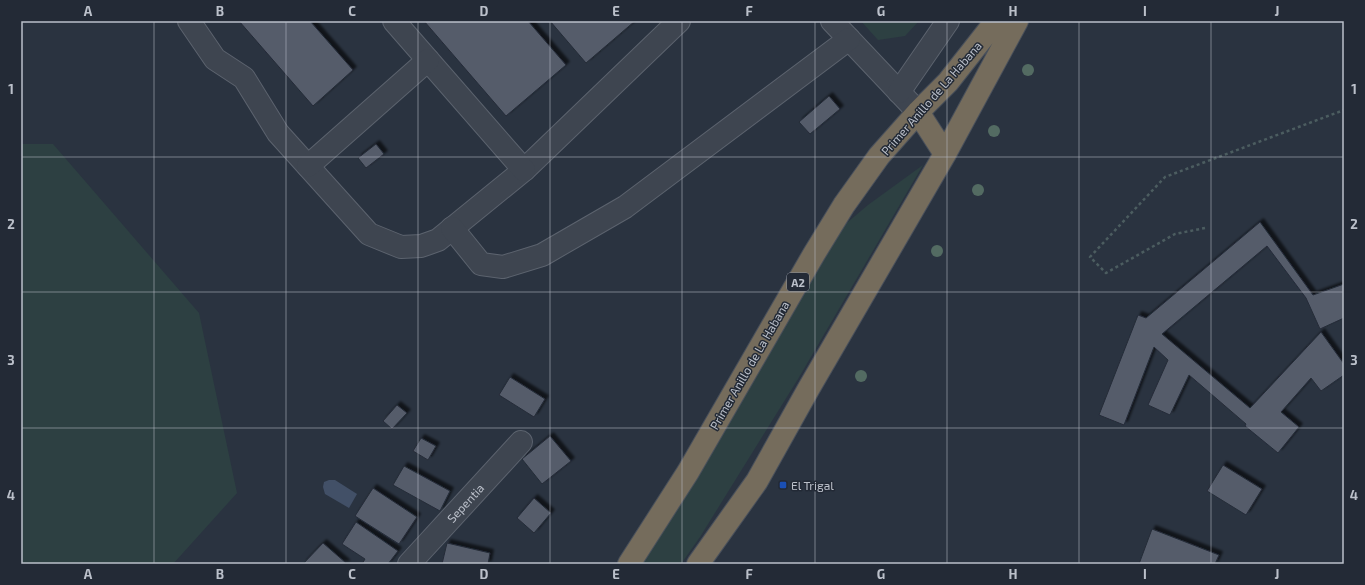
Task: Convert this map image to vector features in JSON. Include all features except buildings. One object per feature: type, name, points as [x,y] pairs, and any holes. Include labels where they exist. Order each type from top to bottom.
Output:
[{"type":"highway","name":"Primer Anillo de La Habana","points":[[629,564],[688,472],[844,205],[879,156],[918,112],[948,82],[996,21]]},
{"type":"highway","name":"Primer Anillo de La Habana","points":[[698,564],[757,481],[809,388],[946,154],[1017,21]]},
{"type":"highway","points":[[918,112],[946,154]]},
{"type":"street","points":[[189,21],[215,59],[244,78],[278,133],[369,234],[401,247],[421,246],[438,240],[524,170],[679,21]]},
{"type":"street","points":[[394,21],[524,170]]},
{"type":"street","points":[[832,21],[918,112]]},
{"type":"street","points":[[899,92],[948,21]]},
{"type":"street","points":[[452,228],[482,264],[503,267],[542,255],[626,207],[849,38]]},
{"type":"street","points":[[308,166],[428,60]]},
{"type":"street","name":"Sepentia","points":[[408,564],[522,442]]},
{"type":"path","points":[[1205,228],[1175,234],[1106,273],[1090,257],[1165,177],[1344,110]]},
{"type":"shaded area","points":[[861,21],[919,21],[905,36],[878,40]]},
{"type":"shaded area","points":[[21,144],[53,144],[199,313],[237,493],[173,564],[21,564]]},
{"type":"shaded area","points":[[923,165],[798,379],[700,537],[681,564],[639,564],[842,227],[868,205]]},
{"type":"water","points":[[335,480],[357,494],[349,508],[325,494],[323,487],[324,482]]},
{"type":"place","name":"El Trigal","points":[[783,485]]}]
